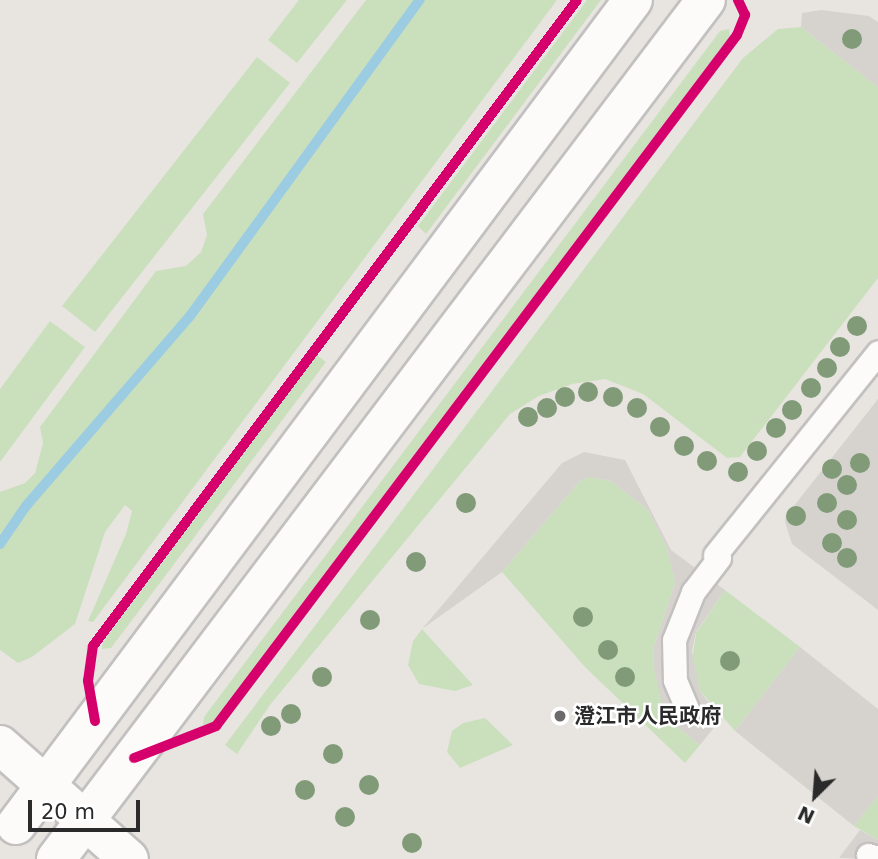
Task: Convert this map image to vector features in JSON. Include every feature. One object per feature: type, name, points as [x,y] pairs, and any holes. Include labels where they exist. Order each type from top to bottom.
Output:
[{"type":"main road","points":[[633,0],[46,786],[8,818],[55,859],[706,0]]},
{"type":"main road","points":[[0,745],[129,859]]},
{"type":"lane","points":[[688,711],[675,680],[674,640],[693,593],[878,352]]},
{"type":"lane","points":[[720,558],[878,372]]},
{"type":"green space","points":[[299,0],[347,0],[297,63],[268,40]]},
{"type":"green space","points":[[366,0],[557,0],[93,622],[88,621],[126,534],[132,511],[125,505],[105,532],[75,624],[32,657],[18,663],[0,650],[0,492],[25,483],[35,473],[43,443],[40,427],[156,271],[186,266],[201,252],[207,235],[203,214]]},
{"type":"green space","points":[[587,0],[601,0],[426,234],[418,226]]},
{"type":"green space","points":[[801,27],[878,87],[878,278],[740,457],[727,458],[643,394],[605,379],[572,384],[539,396],[510,414],[270,705],[237,754],[225,745],[743,58],[778,29]]},
{"type":"green space","points":[[729,29],[730,36],[212,723],[203,725],[204,717],[720,31]]},
{"type":"green space","points":[[257,57],[290,83],[95,332],[62,306]]},
{"type":"green space","points":[[50,321],[85,347],[0,462],[0,389]]},
{"type":"green space","points":[[317,355],[326,362],[111,648],[102,649],[103,642]]},
{"type":"green space","points":[[590,477],[611,481],[648,510],[667,548],[675,583],[653,649],[654,668],[677,727],[700,745],[685,763],[585,667],[502,572],[580,481]]},
{"type":"green space","points":[[725,590],[800,647],[735,731],[700,691],[692,662],[696,633]]},
{"type":"green space","points":[[422,629],[473,685],[455,691],[419,684],[408,665],[413,641]]},
{"type":"green space","points":[[485,718],[513,745],[460,768],[447,752],[452,731],[463,723]]},
{"type":"green space","points":[[878,796],[878,840],[854,826]]},
{"type":"shaded area","points":[[821,10],[869,16],[878,22],[878,87],[801,27],[802,13]]},
{"type":"shaded area","points":[[878,399],[878,610],[792,544],[785,522],[786,516]]},
{"type":"shaded area","points":[[584,452],[625,460],[671,550],[725,590],[696,632],[692,651],[700,691],[721,719],[700,745],[677,727],[662,704],[654,668],[653,649],[675,583],[667,548],[648,510],[611,481],[590,477],[580,481],[502,572],[422,629],[562,463]]},
{"type":"shaded area","points":[[800,647],[878,709],[878,796],[854,826],[735,731]]},
{"type":"shaded area","points":[[860,830],[878,840],[878,859],[839,858]]},
{"type":"waterway","points":[[0,544],[26,506],[190,316],[420,0]]},
{"type":"cycle path","points":[[95,721],[88,681],[93,646],[577,0]]},
{"type":"cycle path","points":[[134,758],[216,726],[737,35],[745,15],[738,0]]},
{"type":"place","name":"澄江市人民政府","points":[[560,716]]}]
